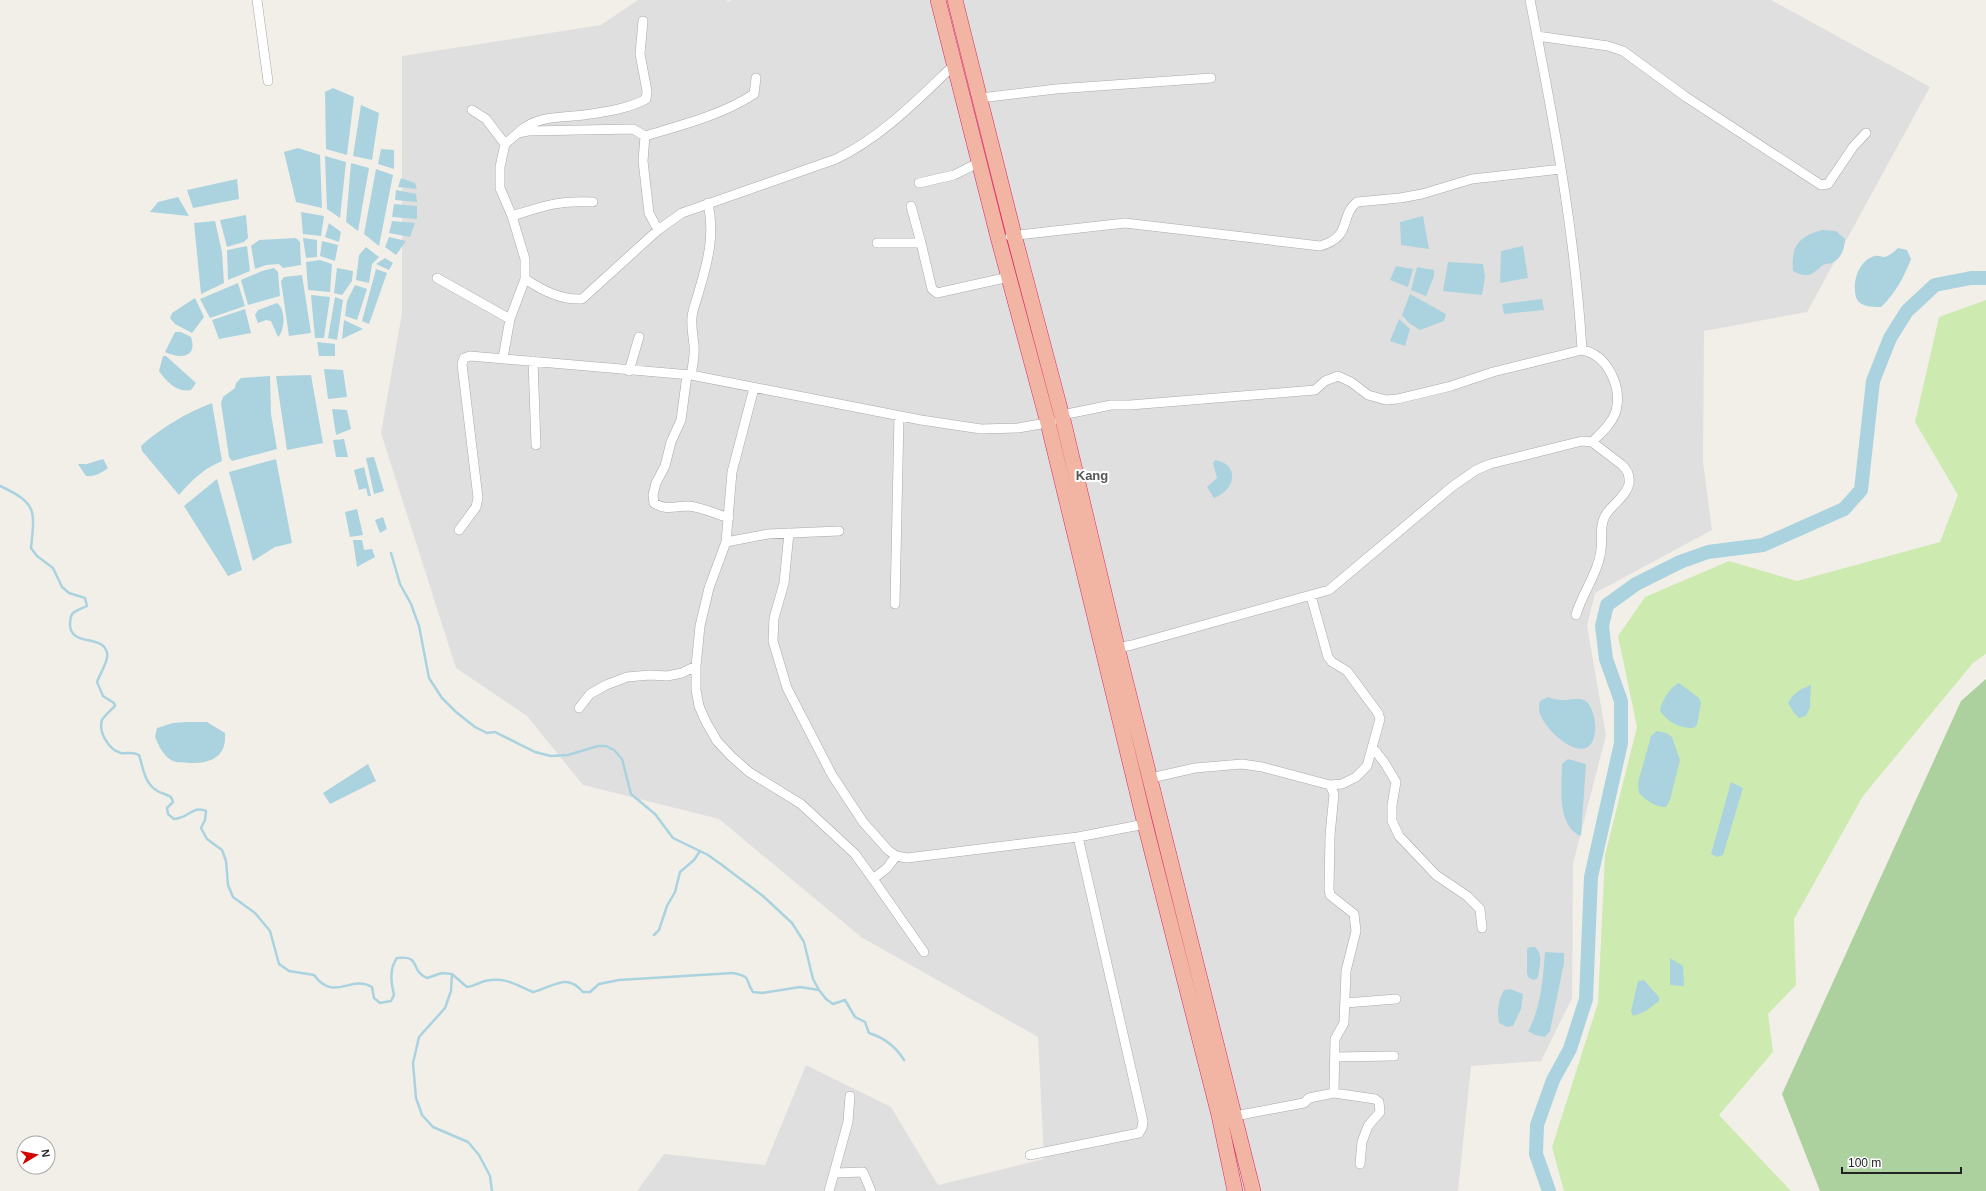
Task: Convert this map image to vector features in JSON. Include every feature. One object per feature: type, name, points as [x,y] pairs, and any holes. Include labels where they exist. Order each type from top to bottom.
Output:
[{"type":"highway","points":[[938,0],[998,237],[1048,423],[1110,649],[1151,778],[1253,1191]]},
{"type":"highway","points":[[955,0],[1014,236],[1062,417],[1145,824],[1219,1115],[1236,1191]]},
{"type":"highway","points":[[1197,1030],[1212,1026]]},
{"type":"street","points":[[256,0],[268,81]]},
{"type":"street","points":[[1530,0],[1570,230],[1582,350]]},
{"type":"street","points":[[503,358],[510,319],[524,279],[525,259],[512,216],[500,188],[500,167],[505,144],[537,120],[551,117],[584,115],[635,105],[646,99],[647,91],[640,54],[643,21]]},
{"type":"street","points":[[1537,36],[1608,46],[1623,51],[1686,97],[1821,185],[1828,184],[1852,147],[1866,133]]},
{"type":"street","points":[[524,279],[555,295],[570,300],[582,299],[658,230],[682,213],[836,159],[857,149],[881,133],[954,65]]},
{"type":"street","points":[[518,133],[528,131],[633,129],[645,136],[689,124],[740,103],[754,94],[756,78]]},
{"type":"street","points":[[980,98],[1056,89],[1211,78]]},
{"type":"street","points":[[472,110],[486,119],[505,144]]},
{"type":"street","points":[[645,136],[643,161],[649,213],[658,230]]},
{"type":"street","points":[[919,183],[954,175],[980,162]]},
{"type":"street","points":[[998,237],[1125,223],[1320,246],[1335,240],[1340,235],[1352,205],[1357,202],[1400,198],[1422,194],[1472,179],[1560,169]]},
{"type":"street","points":[[512,216],[552,203],[569,201],[593,202]]},
{"type":"street","points":[[708,203],[711,216],[712,236],[707,264],[692,315],[691,330],[694,344],[694,360],[689,375],[681,420],[653,495],[654,503],[660,507],[672,508],[689,506],[729,518]]},
{"type":"street","points":[[911,206],[932,289],[937,293],[1009,277]]},
{"type":"street","points":[[877,243],[921,243]]},
{"type":"street","points":[[437,278],[510,319]]},
{"type":"street","points":[[629,371],[639,337]]},
{"type":"street","points":[[459,530],[476,507],[478,498],[462,364],[464,358],[470,356],[629,371],[689,375],[899,416],[981,429],[1018,428],[1048,423],[1062,417],[1111,405],[1130,405],[1315,390],[1325,381],[1338,376],[1351,382],[1368,395],[1386,400],[1397,399],[1451,386],[1493,372],[1582,350],[1591,352],[1596,356],[1612,375],[1616,384],[1616,411],[1610,424],[1592,442]]},
{"type":"street","points":[[533,361],[536,445]]},
{"type":"street","points":[[754,388],[732,472],[726,542],[708,588],[700,626],[696,666],[696,690],[699,706],[716,741],[749,772],[801,804],[855,854],[924,952]]},
{"type":"street","points":[[895,604],[899,416]]},
{"type":"street","points":[[1110,649],[1132,645],[1311,596],[1334,588],[1454,486],[1476,470],[1513,458],[1582,441],[1592,442],[1626,469],[1629,485],[1605,516],[1601,533],[1600,556],[1580,601],[1576,615]]},
{"type":"street","points":[[726,542],[768,534],[839,531]]},
{"type":"street","points":[[789,533],[784,583],[774,618],[773,641],[787,688],[832,774],[863,822],[878,841],[896,856],[907,858],[1078,837],[1145,824]]},
{"type":"street","points":[[1151,778],[1194,768],[1242,764],[1262,767],[1330,785],[1342,784],[1356,777],[1367,766],[1380,719],[1378,712],[1347,671],[1332,662],[1328,657],[1311,596]]},
{"type":"street","points":[[579,708],[590,694],[606,685],[627,677],[650,675],[667,676],[682,673],[696,666]]},
{"type":"street","points":[[1373,748],[1384,762],[1396,782],[1392,805],[1392,821],[1399,836],[1436,875],[1450,883],[1467,896],[1480,909],[1482,928]]},
{"type":"street","points":[[1330,785],[1334,794],[1329,863],[1330,895],[1354,914],[1356,920],[1356,931],[1346,971],[1344,1023],[1336,1039],[1334,1093]]},
{"type":"street","points":[[1030,1155],[1139,1133],[1142,1128],[1142,1120],[1078,837]]},
{"type":"street","points":[[873,879],[887,868],[896,856]]},
{"type":"street","points":[[1345,1002],[1396,999]]},
{"type":"street","points":[[1335,1057],[1394,1056]]},
{"type":"street","points":[[1235,1116],[1304,1103],[1309,1098],[1331,1095],[1334,1093],[1344,1096],[1375,1099],[1378,1102],[1380,1112],[1368,1126],[1362,1142],[1360,1164]]},
{"type":"street","points":[[829,1191],[848,1122],[850,1096]]},
{"type":"street","points":[[835,1173],[863,1172],[871,1191]]},
{"type":"shaded area","points":[[638,0],[726,0],[729,2],[732,0],[1771,0],[1930,87],[1807,312],[1704,331],[1703,462],[1712,530],[1595,593],[1587,626],[1606,735],[1573,864],[1572,998],[1541,1061],[1471,1066],[1458,1191],[637,1191],[664,1154],[765,1165],[806,1065],[891,1107],[938,1185],[1044,1159],[1038,1037],[861,937],[719,819],[583,785],[527,716],[456,668],[381,433],[402,313],[402,56],[601,25]]},
{"type":"green space","points":[[1986,300],[1986,654],[1973,663],[1863,796],[1794,919],[1796,985],[1768,1014],[1773,1052],[1719,1115],[1791,1191],[1564,1191],[1552,1147],[1598,1003],[1605,855],[1637,727],[1618,636],[1645,597],[1729,561],[1797,581],[1940,542],[1958,495],[1915,422],[1939,317]]},
{"type":"green space","points":[[1986,679],[1986,1191],[1820,1191],[1782,1094],[1961,701]]},
{"type":"water","points":[[333,88],[354,97],[347,155],[326,149],[325,92]]},
{"type":"water","points":[[361,105],[379,113],[372,160],[353,156]]},
{"type":"water","points":[[298,148],[320,155],[322,208],[296,202],[284,152]]},
{"type":"water","points":[[381,149],[394,150],[394,169],[378,164]]},
{"type":"water","points":[[325,156],[346,162],[340,218],[327,209]]},
{"type":"water","points":[[351,163],[369,168],[358,231],[346,222]]},
{"type":"water","points":[[376,169],[393,175],[379,246],[364,234]]},
{"type":"water","points":[[401,178],[415,183],[417,189],[398,187]]},
{"type":"water","points":[[237,179],[239,199],[193,208],[187,190]]},
{"type":"water","points":[[396,190],[416,194],[417,202],[395,200]]},
{"type":"water","points":[[178,197],[189,216],[150,212],[158,202]]},
{"type":"water","points":[[394,204],[417,206],[417,219],[392,217]]},
{"type":"water","points":[[301,212],[324,216],[321,236],[303,234]]},
{"type":"water","points":[[246,215],[248,238],[244,242],[227,247],[220,220]]},
{"type":"water","points":[[1423,216],[1429,249],[1401,245],[1400,222]]},
{"type":"water","points":[[215,221],[222,252],[224,283],[201,294],[194,223]]},
{"type":"water","points":[[392,221],[415,223],[410,237],[389,233]]},
{"type":"water","points":[[329,223],[341,232],[339,242],[325,237]]},
{"type":"water","points":[[1822,230],[1836,231],[1845,239],[1843,249],[1838,259],[1832,263],[1824,264],[1810,275],[1803,275],[1793,271],[1793,255],[1798,244],[1807,236]]},
{"type":"water","points":[[389,237],[406,241],[396,255],[385,247]]},
{"type":"water","points":[[296,238],[300,242],[301,265],[283,268],[279,264],[266,265],[255,269],[251,246],[259,240]]},
{"type":"water","points":[[303,238],[317,240],[317,257],[306,258]]},
{"type":"water","points":[[322,241],[338,245],[335,261],[320,256]]},
{"type":"water","points":[[247,246],[250,271],[228,280],[227,250]]},
{"type":"water","points":[[1523,246],[1528,278],[1500,283],[1501,251]]},
{"type":"water","points":[[366,247],[379,257],[372,264],[369,283],[356,280],[359,255]]},
{"type":"water","points":[[1898,248],[1907,250],[1911,259],[1895,291],[1881,307],[1863,305],[1856,297],[1855,291],[1856,279],[1860,267],[1869,258],[1876,256],[1885,257]]},
{"type":"water","points":[[385,258],[393,263],[389,270],[376,264]]},
{"type":"water","points":[[320,260],[332,264],[330,292],[308,290],[306,262]]},
{"type":"water","points":[[1448,262],[1483,264],[1485,277],[1482,295],[1443,291]]},
{"type":"water","points":[[1396,266],[1413,269],[1408,287],[1390,280]]},
{"type":"water","points":[[1417,267],[1434,270],[1434,276],[1426,296],[1411,290]]},
{"type":"water","points":[[274,268],[278,272],[280,296],[248,305],[241,280],[262,271]]},
{"type":"water","points":[[337,268],[353,271],[352,281],[342,295],[334,293]]},
{"type":"water","points":[[376,269],[387,273],[369,324],[362,321]]},
{"type":"water","points":[[302,275],[311,333],[289,336],[281,281],[284,277]]},
{"type":"water","points":[[238,283],[245,306],[210,318],[200,299]]},
{"type":"water","points":[[355,285],[367,289],[357,320],[345,316],[347,301]]},
{"type":"water","points":[[1410,294],[1446,314],[1444,321],[1420,330],[1409,323],[1402,315]]},
{"type":"water","points":[[311,295],[330,297],[324,338],[315,338]]},
{"type":"water","points":[[335,297],[343,300],[337,340],[328,338]]},
{"type":"water","points":[[195,298],[204,317],[192,333],[175,324],[170,318],[172,313]]},
{"type":"water","points":[[1542,299],[1544,310],[1504,314],[1502,304]]},
{"type":"water","points":[[277,303],[282,310],[284,320],[282,330],[278,337],[271,321],[266,320],[258,323],[255,315],[258,310]]},
{"type":"water","points":[[245,309],[251,333],[219,339],[212,320]]},
{"type":"water","points":[[1399,319],[1410,329],[1405,346],[1390,341]]},
{"type":"water","points":[[344,320],[363,329],[342,339]]},
{"type":"water","points":[[175,332],[181,332],[191,337],[193,344],[190,353],[182,356],[176,356],[165,352]]},
{"type":"water","points":[[317,342],[335,344],[335,356],[319,356]]},
{"type":"water","points":[[163,356],[166,356],[196,383],[191,390],[181,390],[173,386],[162,375],[159,371]]},
{"type":"water","points":[[324,369],[343,370],[347,397],[328,399]]},
{"type":"water","points":[[311,375],[323,443],[287,450],[276,376]]},
{"type":"water","points":[[270,376],[271,414],[277,449],[232,461],[229,457],[221,403],[223,397],[235,388],[236,383],[241,378]]},
{"type":"water","points":[[212,403],[222,461],[198,475],[179,495],[142,451],[141,446],[175,421]]},
{"type":"water","points":[[332,409],[347,410],[351,429],[336,435]]},
{"type":"water","points":[[344,439],[348,457],[336,457],[333,440]]},
{"type":"water","points":[[374,457],[384,491],[374,494],[366,458]]},
{"type":"water","points":[[103,459],[108,468],[92,476],[86,476],[78,464],[87,464]]},
{"type":"water","points":[[276,459],[292,543],[275,547],[253,561],[229,472]]},
{"type":"water","points":[[1215,460],[1223,462],[1228,466],[1232,478],[1231,484],[1227,489],[1214,498],[1207,487],[1217,478],[1213,463]]},
{"type":"water","points":[[364,467],[371,496],[368,496],[366,488],[359,490],[354,470]]},
{"type":"water","points":[[217,479],[242,570],[228,576],[184,506]]},
{"type":"water","points":[[357,509],[363,535],[350,537],[345,512]]},
{"type":"water","points":[[383,517],[387,529],[380,533],[375,520]]},
{"type":"water","points":[[353,540],[362,540],[364,550],[372,549],[375,557],[357,567]]},
{"type":"water","points":[[1679,683],[1699,698],[1701,703],[1697,725],[1693,728],[1675,724],[1667,719],[1660,711],[1666,695]]},
{"type":"water","points":[[1811,685],[1810,707],[1806,716],[1799,718],[1788,703],[1798,692]]},
{"type":"water","points":[[1548,697],[1561,700],[1581,699],[1588,704],[1592,710],[1595,725],[1595,732],[1590,745],[1586,748],[1579,749],[1572,747],[1557,737],[1545,723],[1539,710],[1540,701]]},
{"type":"water","points":[[207,722],[225,733],[223,748],[216,757],[204,762],[189,763],[173,761],[164,754],[155,737],[157,728],[173,723]]},
{"type":"water","points":[[1657,731],[1666,733],[1672,737],[1680,760],[1670,800],[1666,807],[1651,803],[1639,793],[1638,783],[1651,736]]},
{"type":"water","points":[[1568,759],[1586,764],[1581,836],[1573,831],[1567,823],[1562,804],[1562,764]]},
{"type":"water","points":[[368,764],[376,781],[330,804],[323,793]]},
{"type":"water","points":[[1731,782],[1743,788],[1723,855],[1717,857],[1711,854]]},
{"type":"water","points":[[1530,947],[1535,947],[1538,950],[1540,957],[1538,978],[1534,980],[1529,978],[1527,974],[1527,949]]},
{"type":"water","points":[[1545,952],[1564,953],[1564,963],[1550,1031],[1545,1037],[1535,1035],[1528,1031],[1539,1003]]},
{"type":"water","points":[[1670,958],[1683,966],[1684,986],[1670,985]]},
{"type":"water","points":[[1644,980],[1659,997],[1659,1001],[1646,1011],[1633,1016],[1631,1011],[1638,981]]},
{"type":"water","points":[[1510,989],[1523,994],[1521,1009],[1513,1026],[1507,1027],[1499,1023],[1498,1010],[1500,998],[1504,990]]},
{"type":"waterway","points":[[1549,1191],[1536,1154],[1537,1125],[1553,1080],[1570,1049],[1586,999],[1591,877],[1621,743],[1621,701],[1606,659],[1602,626],[1607,605],[1636,584],[1680,562],[1708,552],[1763,545],[1844,509],[1861,490],[1873,381],[1890,338],[1907,311],[1935,285],[1971,278],[1986,278]]},
{"type":"waterway","points":[[0,486],[21,498],[31,509],[33,516],[31,548],[37,556],[53,568],[62,587],[69,593],[85,598],[87,606],[73,613],[70,625],[75,636],[102,645],[107,653],[106,661],[97,682],[103,696],[114,703],[115,706],[102,720],[101,725],[103,735],[112,748],[117,751],[121,753],[134,753],[139,755],[146,779],[152,787],[171,797],[173,802],[167,808],[168,814],[174,819],[194,811],[206,811],[205,820],[201,828],[207,839],[222,850],[226,861],[228,885],[233,897],[255,913],[270,931],[279,964],[289,971],[314,975],[322,983],[329,987],[336,988],[364,984],[372,987],[374,998],[380,1003],[391,1001],[394,995],[392,971],[394,962],[397,958],[410,959],[413,961],[418,971],[427,978],[442,973],[452,974],[467,987],[485,981],[499,980],[515,984],[533,992],[565,982],[577,986],[583,992],[590,992],[599,984],[619,980],[733,973],[746,977],[753,992],[762,993],[800,987],[819,990],[826,999],[833,1004],[845,1000],[855,1017],[865,1022],[869,1033],[890,1044],[904,1060]]},
{"type":"waterway","points":[[391,553],[400,584],[411,604],[419,626],[429,678],[442,698],[456,712],[475,727],[487,733],[495,732],[535,752],[551,756],[568,755],[598,746],[606,746],[614,750],[622,759],[631,794],[655,814],[673,838],[708,855],[763,896],[792,923],[804,942],[813,979],[819,990]]},
{"type":"waterway","points":[[654,935],[659,930],[667,906],[675,892],[680,872],[694,860],[700,851]]},
{"type":"waterway","points":[[452,974],[451,991],[445,1008],[419,1037],[413,1063],[416,1098],[422,1115],[433,1127],[468,1142],[479,1155],[490,1176],[492,1191]]},
{"type":"district","name":"Kang","points":[[1092,475]]}]
